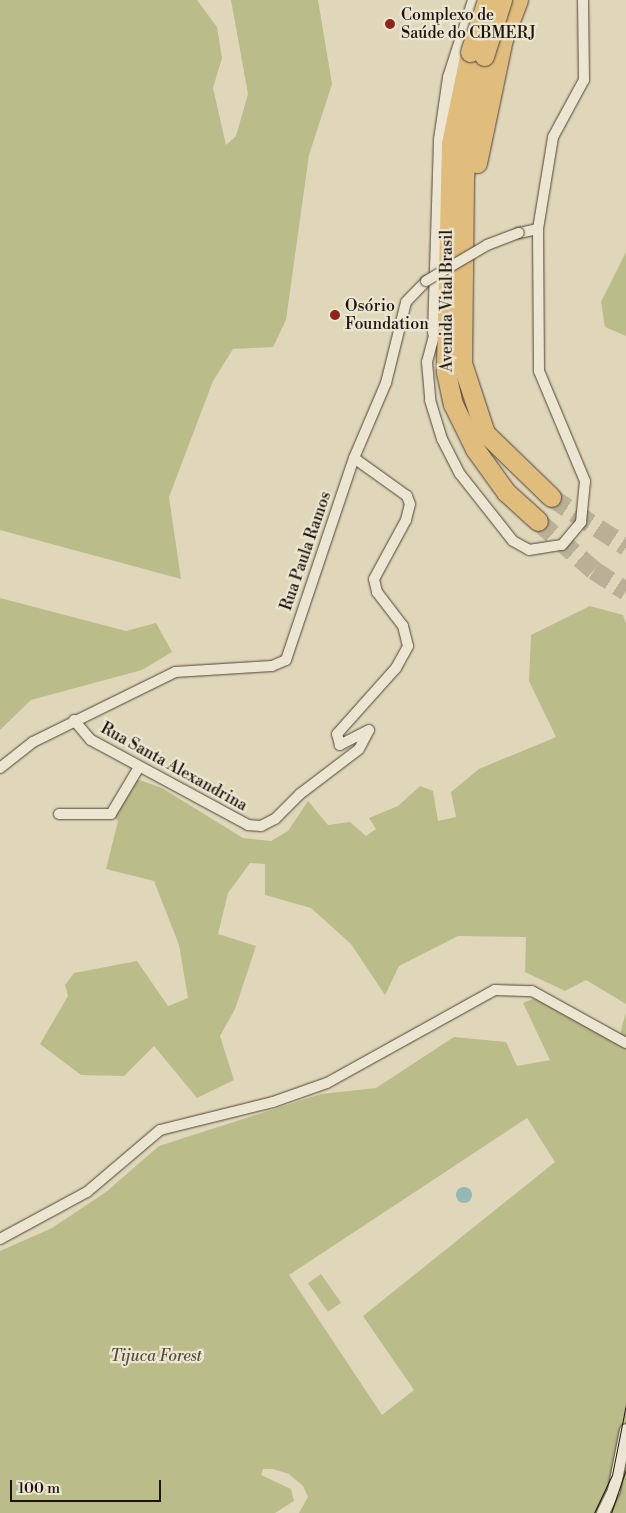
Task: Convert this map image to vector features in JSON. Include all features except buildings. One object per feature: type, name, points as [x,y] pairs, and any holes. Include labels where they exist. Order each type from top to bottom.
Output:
[{"type":"highway","points":[[477,54],[487,0]]},
{"type":"highway","points":[[477,54],[504,0]]},
{"type":"highway","points":[[476,163],[503,38],[518,0]]},
{"type":"highway","points":[[465,382],[476,163],[496,31]]},
{"type":"highway","name":"Avenida Vital Brasil","points":[[477,54],[464,178],[460,347],[465,382],[477,418],[495,448],[551,497]]},
{"type":"highway","name":"Avenida Vital Brasil","points":[[477,54],[451,144],[444,358],[452,404],[489,471],[538,521]]},
{"type":"highway","points":[[435,332],[436,376],[446,411],[460,439],[489,471]]},
{"type":"main road","points":[[435,332],[441,139],[450,77],[475,0]]},
{"type":"main road","points":[[468,23],[496,31],[504,0]]},
{"type":"street","points":[[435,332],[426,373],[430,400],[442,439],[460,474],[513,541],[529,550],[562,545],[581,522],[585,481],[539,371],[538,229],[553,137],[584,80],[583,0]]},
{"type":"street","name":"Rua Paula Ramos","points":[[0,768],[33,742],[74,720],[175,672],[272,666],[286,660],[354,458],[386,383],[408,296],[426,281],[487,245],[520,233],[538,229]]},
{"type":"street","name":"Rua Santa Alexandrina","points":[[74,720],[92,740],[139,767],[237,821],[261,826],[368,739],[366,729],[342,744],[335,740],[396,668],[408,646],[403,626],[374,586],[376,571],[406,520],[410,504],[407,496],[354,458]]},
{"type":"street","points":[[59,814],[111,814],[139,767]]},
{"type":"street","points":[[0,1239],[88,1192],[160,1130],[273,1102],[327,1083],[495,990],[532,991],[626,1042]]},
{"type":"street","points":[[603,1513],[614,1490],[626,1430]]},
{"type":"green space","points":[[0,0],[197,0],[217,27],[222,58],[213,88],[226,145],[236,136],[248,94],[231,0],[318,0],[332,84],[309,155],[286,320],[273,347],[233,349],[213,381],[169,497],[181,579],[0,530]]},
{"type":"green space","points":[[626,252],[626,336],[605,327],[601,302]]},
{"type":"green space","points":[[0,598],[126,631],[156,623],[172,652],[142,670],[31,700],[0,730]]},
{"type":"green space","points":[[590,606],[623,615],[626,624],[626,1004],[586,980],[565,991],[525,972],[526,937],[458,936],[399,966],[385,995],[351,944],[311,908],[265,895],[265,864],[250,863],[228,893],[218,934],[256,946],[235,1009],[220,1036],[234,1080],[197,1098],[154,1046],[124,1076],[81,1075],[40,1044],[68,996],[65,985],[74,973],[137,961],[168,1006],[188,998],[179,945],[154,881],[106,869],[118,821],[112,815],[134,778],[162,788],[243,838],[271,841],[288,831],[308,801],[328,825],[350,822],[366,836],[376,829],[369,818],[398,806],[420,786],[433,791],[438,821],[456,817],[451,792],[479,769],[556,737],[529,681],[531,635]]},
{"type":"green space","name":"Tijuca Forest","points":[[543,995],[620,1034],[626,1012],[626,1513],[299,1513],[308,1497],[303,1486],[289,1474],[273,1469],[263,1469],[261,1475],[291,1489],[294,1501],[275,1513],[0,1513],[0,1251],[52,1228],[106,1192],[159,1146],[321,1094],[376,1088],[454,1037],[506,1042],[517,1066],[550,1060],[523,1003]],"holes":[[[527,1118],[555,1162],[363,1316],[414,1390],[382,1415],[289,1275]]]},
{"type":"green space","points":[[321,1274],[341,1303],[328,1312],[308,1283]]},
{"type":"water","points":[[464,1187],[472,1195],[464,1203],[456,1195]]},
{"type":"tunnel","points":[[551,497],[626,546]]},
{"type":"tunnel","points":[[538,521],[594,570],[626,591]]},
{"type":"tram line","points":[[594,1513],[612,1475],[626,1404]]},
{"type":"tram line","points":[[611,1513],[626,1469]]},
{"type":"place","name":"Complexo de Saúde do CBMERJ","points":[[390,24]]},
{"type":"place","name":"Osório Foundation","points":[[335,315]]}]
